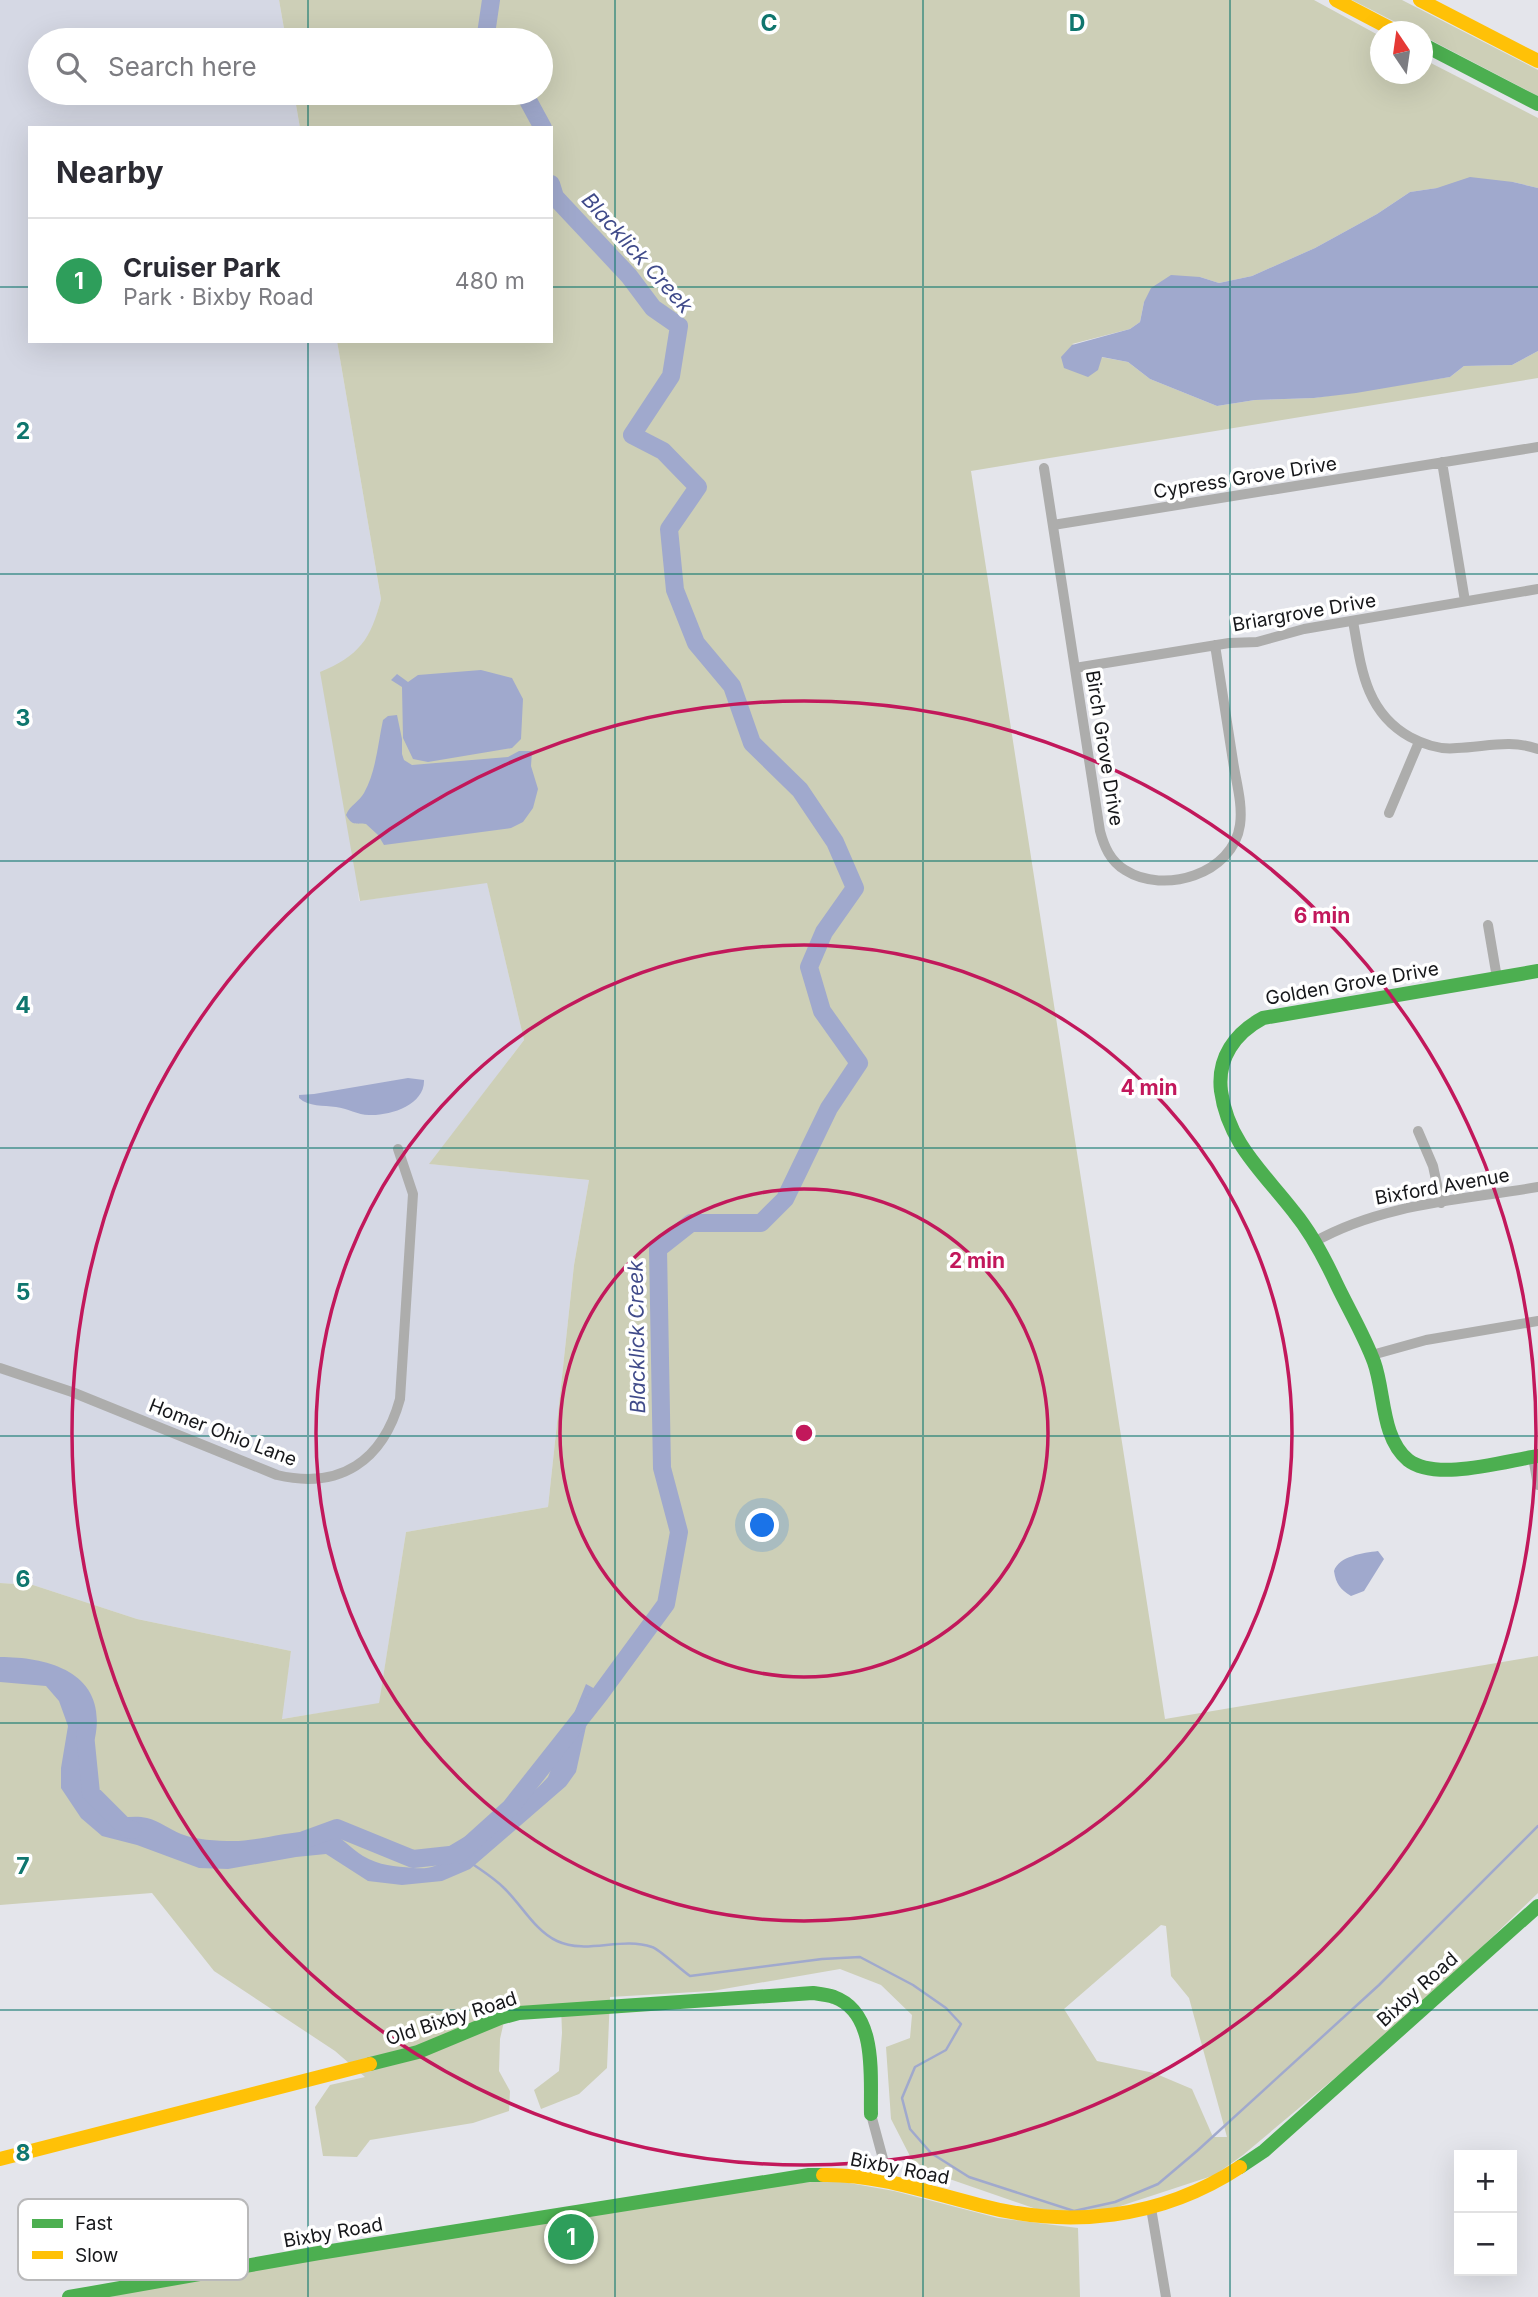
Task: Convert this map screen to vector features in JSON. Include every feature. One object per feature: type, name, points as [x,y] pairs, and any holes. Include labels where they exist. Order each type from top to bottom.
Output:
[{"type":"main road","points":[[1336,0],[1377,21]]},
{"type":"main road","points":[[1420,0],[1538,61]]},
{"type":"main road","points":[[1433,49],[1538,104]]},
{"type":"main road","name":"Golden Grove Drive","points":[[1536,1456],[1435,1471],[1415,1466],[1406,1460],[1390,1437],[1372,1355],[1314,1242],[1290,1207],[1259,1175],[1242,1151],[1231,1128],[1222,1092],[1222,1068],[1229,1047],[1245,1028],[1263,1018],[1538,971]]},
{"type":"main road","name":"Bixby Road","points":[[248,2266],[783,2178],[828,2175],[889,2181],[1042,2218],[1104,2217],[1151,2208],[1217,2182],[1264,2151],[1538,1906]]},
{"type":"main road","name":"Old Bixby Road","points":[[0,2160],[418,2052],[500,2018],[519,2013],[814,1993],[839,1997],[859,2014],[867,2039],[871,2116]]},
{"type":"main road","name":"Bixby Road","points":[[69,2297],[167,2280]]},
{"type":"street","name":"Cypress Grove Drive","points":[[1053,525],[1538,447]]},
{"type":"street","points":[[1442,463],[1465,601]]},
{"type":"street","name":"Birch Grove Drive","points":[[1044,468],[1100,831],[1107,852],[1122,869],[1136,876],[1150,880],[1167,879],[1206,871],[1229,853],[1237,839],[1240,809],[1215,645]]},
{"type":"street","name":"Briargrove Drive","points":[[1075,668],[1215,645],[1257,642],[1296,630],[1538,589]]},
{"type":"street","points":[[1353,621],[1362,671],[1370,696],[1387,720],[1403,733],[1419,742],[1454,749],[1502,743],[1523,744],[1538,749]]},
{"type":"street","points":[[1389,813],[1419,742]]},
{"type":"street","points":[[1488,925],[1497,978]]},
{"type":"street","points":[[1418,1131],[1433,1166],[1441,1203]]},
{"type":"street","name":"Homer Ohio Lane","points":[[0,1368],[72,1392],[277,1475],[309,1480],[341,1475],[360,1464],[381,1443],[394,1422],[400,1399],[413,1194],[398,1149]]},
{"type":"street","name":"Bixford Avenue","points":[[1314,1242],[1368,1217],[1538,1187]]},
{"type":"street","points":[[1372,1355],[1413,1342],[1538,1321]]},
{"type":"street","points":[[1536,1456],[1538,1485]]},
{"type":"street","name":"Old Bixby Road","points":[[871,2116],[889,2181]]},
{"type":"street","points":[[1151,2208],[1166,2297]]},
{"type":"shaded area","points":[[0,0],[279,0],[284,28],[28,28],[28,105],[296,105],[300,126],[28,126],[28,343],[337,343],[381,599],[374,626],[359,649],[340,664],[359,901],[487,882],[524,1040],[430,1164],[589,1180],[574,1265],[548,1507],[406,1532],[379,1704],[281,1719],[291,1651],[137,1619],[33,1585],[0,1583]]},
{"type":"green space","points":[[279,0],[1314,0],[1370,31],[1370,84],[1433,84],[1433,64],[1538,118],[1538,188],[1513,182],[1410,192],[1377,214],[1315,248],[1252,276],[1219,283],[1200,277],[1144,302],[1140,322],[1130,329],[1072,344],[1101,357],[1128,362],[1150,379],[1217,406],[1255,400],[1314,398],[1450,377],[1464,366],[1512,365],[1538,351],[1538,378],[971,471],[1165,1719],[1538,1656],[1538,1893],[1348,2067],[1243,2155],[1215,2175],[1093,2215],[1045,2212],[935,2174],[912,2160],[891,2119],[886,2047],[910,2038],[912,2015],[881,1985],[840,1969],[712,1991],[610,1997],[607,2068],[579,2094],[541,2109],[534,2090],[559,2071],[561,2005],[507,2008],[500,2039],[499,2071],[510,2091],[509,2111],[473,2123],[370,2140],[357,2157],[323,2156],[315,2107],[330,2085],[365,2077],[335,2051],[214,1971],[152,1893],[0,1905],[0,1583],[33,1585],[137,1619],[291,1651],[282,1719],[379,1703],[406,1532],[548,1507],[574,1265],[589,1180],[429,1164],[524,1040],[487,883],[360,901],[320,672],[345,659],[361,644],[373,625],[381,599],[337,343],[553,343],[553,126],[300,126],[296,105],[553,105],[553,28],[284,28]],"holes":[[[1161,1925],[1166,1926],[1171,1976],[1189,1998],[1227,2137],[1213,2137],[1192,2089],[1154,2073],[1097,2061],[1064,2009]]]},
{"type":"green space","points":[[1352,0],[1402,0],[1538,70],[1538,96],[1433,41],[1433,21],[1393,21]]},
{"type":"green space","points":[[832,2180],[894,2191],[998,2218],[1078,2228],[1080,2297],[69,2297],[177,2280],[248,2280],[248,2269],[781,2185]]},
{"type":"water","points":[[1470,177],[1538,188],[1538,351],[1512,365],[1464,366],[1450,377],[1356,393],[1255,400],[1217,406],[1150,379],[1128,362],[1102,357],[1098,370],[1088,377],[1064,368],[1061,357],[1072,345],[1130,329],[1140,322],[1144,302],[1151,288],[1171,275],[1200,277],[1219,283],[1252,276],[1315,248],[1377,214],[1410,192],[1437,188]]},
{"type":"water","points":[[481,670],[512,678],[523,699],[521,739],[512,748],[428,762],[413,759],[403,738],[402,687],[391,680],[397,674],[408,682],[418,675]]},
{"type":"water","points":[[397,715],[402,754],[404,760],[412,765],[508,757],[519,751],[532,751],[531,766],[538,789],[533,808],[523,822],[511,828],[384,845],[366,824],[350,821],[346,815],[364,793],[371,776],[383,720]]},
{"type":"water","points":[[408,1078],[424,1080],[419,1096],[405,1107],[377,1115],[312,1104],[299,1098],[299,1095]]},
{"type":"water","points":[[1378,1551],[1384,1559],[1364,1591],[1351,1596],[1344,1591],[1336,1579],[1334,1571],[1337,1566],[1352,1556]]},
{"type":"water","points":[[0,1657],[56,1666],[84,1684],[93,1698],[97,1716],[95,1738],[85,1765],[85,1779],[92,1800],[106,1814],[147,1818],[200,1839],[233,1841],[293,1833],[328,1833],[337,1836],[375,1862],[413,1868],[436,1866],[446,1857],[443,1850],[512,1809],[537,1789],[548,1777],[586,1684],[608,1696],[587,1722],[576,1772],[566,1786],[470,1869],[442,1881],[402,1885],[368,1881],[326,1854],[228,1869],[199,1868],[137,1845],[102,1836],[81,1818],[61,1788],[61,1768],[68,1726],[59,1701],[46,1686],[0,1682]]},
{"type":"waterway","name":"Blacklick Creek","points":[[487,28],[491,0]]},
{"type":"waterway","name":"Blacklick Creek","points":[[531,105],[542,126]]},
{"type":"waterway","name":"Blacklick Creek","points":[[304,1840],[337,1828],[413,1859],[459,1854],[510,1808],[600,1694],[666,1604],[679,1532],[662,1468],[658,1249],[691,1223],[761,1223],[785,1199],[829,1108],[859,1063],[822,1011],[809,967],[824,932],[855,888],[835,842],[800,790],[752,743],[732,686],[696,643],[675,590],[669,529],[698,487],[663,451],[632,435],[671,376],[679,326],[653,308],[629,276],[555,197],[553,190]]},
{"type":"waterway","name":"Blacklick Creek","points":[[85,1734],[91,1793],[127,1829],[133,1830]]},
{"type":"waterway","points":[[474,1865],[504,1888],[549,1937],[568,1945],[628,1943],[652,1947],[690,1976],[822,1959],[860,1957],[913,1985],[946,2008],[961,2024],[946,2050],[915,2067],[902,2098],[910,2129],[931,2153],[969,2177],[1074,2211],[1115,2202],[1158,2184],[1379,1985],[1538,1826]]},
{"type":"traffic: fast","points":[[1433,50],[1538,104]]},
{"type":"traffic: fast","points":[[1538,971],[1263,1018],[1236,1039],[1225,1057],[1221,1079],[1225,1110],[1239,1142],[1301,1220],[1361,1332],[1378,1374],[1388,1427],[1399,1451],[1420,1466],[1453,1470],[1538,1456]]},
{"type":"traffic: fast","points":[[1240,2167],[1264,2151],[1538,1906]]},
{"type":"traffic: fast","points":[[370,2064],[418,2052],[500,2018],[519,2013],[813,1993],[834,1997],[848,2005],[865,2031],[869,2048],[871,2114]]},
{"type":"traffic: fast","points":[[248,2265],[809,2175],[823,2175]]},
{"type":"traffic: fast","points":[[69,2297],[166,2280]]},
{"type":"traffic: slow","points":[[1336,0],[1376,21]]},
{"type":"traffic: slow","points":[[1420,0],[1538,61]]},
{"type":"traffic: slow","points":[[0,2159],[370,2064]]},
{"type":"traffic: slow","points":[[823,2175],[863,2177],[1013,2212],[1080,2217],[1146,2208],[1179,2198],[1210,2185],[1240,2167]]},
{"type":"place","name":"Cruiser Park","points":[[571,2237]]}]
